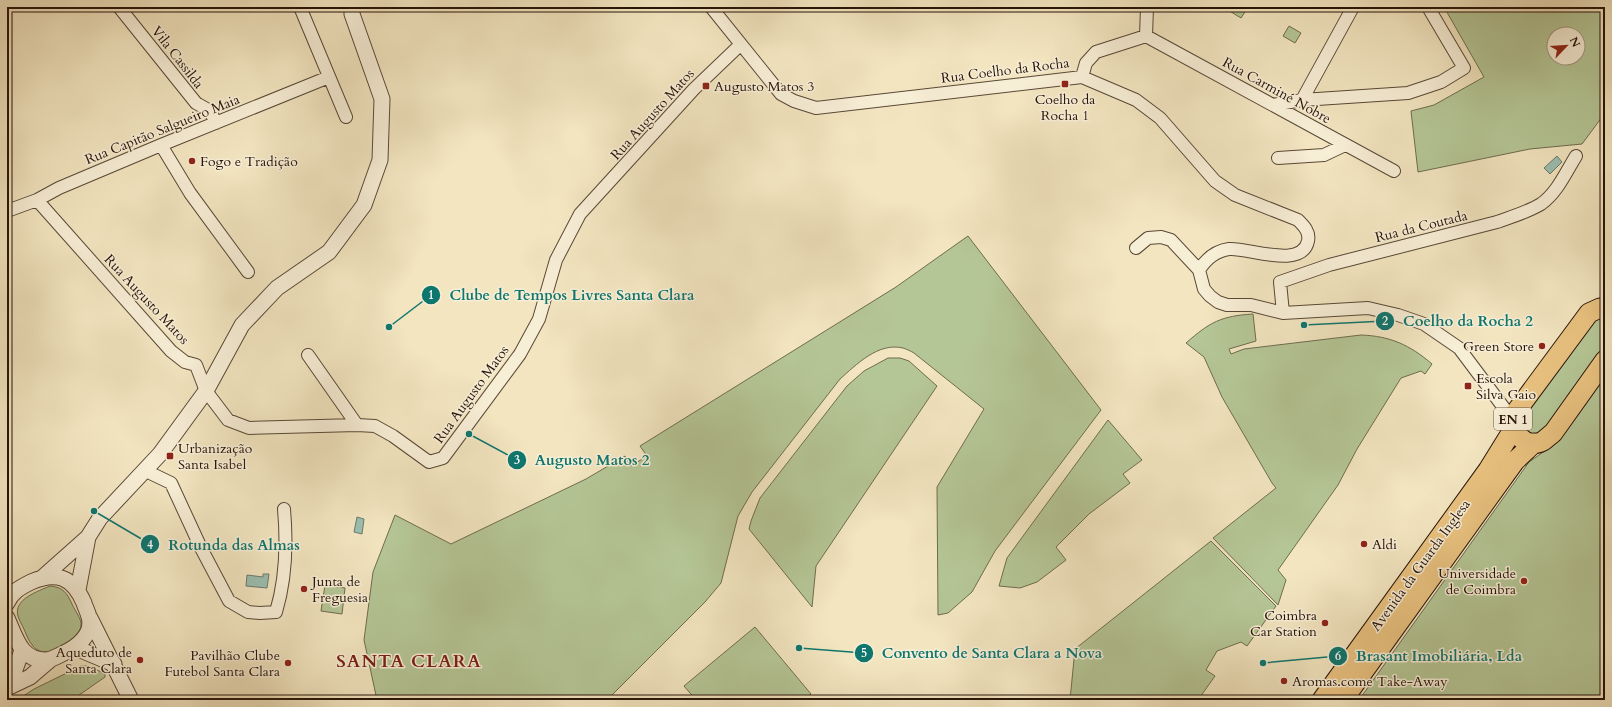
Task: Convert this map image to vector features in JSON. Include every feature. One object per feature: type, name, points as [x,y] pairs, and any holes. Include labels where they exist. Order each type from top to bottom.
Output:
[{"type":"main road","name":"EN 1","points":[[1603,306],[1589,313],[1516,417],[1518,436],[1524,440],[1534,443],[1543,441],[1553,433],[1605,360]]},
{"type":"main road","name":"Avenida da Guarda Inglesa","points":[[1322,700],[1488,470],[1516,417]]},
{"type":"main road","name":"Avenida da Guarda Inglesa","points":[[1343,700],[1515,462],[1534,443]]},
{"type":"street","name":"Vila Cassilda","points":[[119,7],[196,104],[210,111],[216,123]]},
{"type":"street","points":[[300,7],[346,117]]},
{"type":"street","name":"Rua Coelho da Rocha","points":[[711,7],[781,94],[794,101],[816,108],[1082,77],[1136,100],[1160,118],[1215,181],[1235,195],[1298,220],[1305,227],[1308,234],[1308,242],[1305,248],[1297,254],[1285,256],[1230,249],[1211,256],[1204,262],[1200,270]]},
{"type":"street","points":[[1082,77],[1086,63],[1096,52],[1146,36],[1147,7]]},
{"type":"street","points":[[1302,100],[1353,7]]},
{"type":"street","points":[[1273,105],[1302,100],[1408,93],[1441,82],[1464,68],[1428,7]]},
{"type":"street","points":[[43,577],[88,537],[100,518],[146,471],[163,450],[206,391],[242,326],[277,288],[329,252],[364,205],[380,160],[382,99],[350,9]]},
{"type":"street","name":"Rua Carminé Nobre","points":[[1146,36],[1394,172]]},
{"type":"street","name":"Rua Augusto Matos","points":[[37,200],[171,351],[186,362],[196,365],[206,391],[228,420],[249,428],[357,425],[375,426],[393,436],[429,462],[443,458],[520,354],[539,318],[556,260],[580,214],[698,85],[740,44]]},
{"type":"street","name":"Rua Capitão Salgueiro Maia","points":[[8,209],[37,200],[59,188],[160,145],[329,77]]},
{"type":"street","points":[[160,145],[190,194],[248,272]]},
{"type":"street","points":[[1278,158],[1324,155],[1345,145]]},
{"type":"street","name":"Rua da Coutada","points":[[1283,313],[1280,282],[1329,265],[1497,222],[1522,213],[1541,204],[1553,192],[1576,156]]},
{"type":"street","points":[[1136,248],[1148,238],[1161,237],[1171,240],[1200,270],[1204,288],[1210,296],[1218,302],[1251,305],[1283,313],[1368,308],[1398,315],[1424,324],[1459,348],[1499,401],[1516,417]]},
{"type":"street","points":[[308,355],[357,425]]},
{"type":"street","points":[[1499,401],[1516,417]]},
{"type":"street","points":[[146,471],[170,483],[201,548],[229,601],[248,612],[276,612],[282,592],[286,537],[284,509]]},
{"type":"street","points":[[78,590],[88,537]]},
{"type":"street","points":[[7,604],[13,587],[43,577],[52,576],[61,578],[70,583],[78,590],[90,618],[131,700]]},
{"type":"street","points":[[7,618],[22,650],[33,659],[51,659]]},
{"type":"street","points":[[8,688],[30,677],[51,659],[76,648],[87,634],[90,618]]},
{"type":"street","points":[[76,648],[114,664]]},
{"type":"street","points":[[8,688],[22,650]]},
{"type":"green space","points":[[1223,7],[1248,7],[1241,18]]},
{"type":"green space","points":[[1444,7],[1605,7],[1605,113],[1582,144],[1530,149],[1418,172],[1411,111],[1434,105],[1484,77]]},
{"type":"green space","points":[[1289,26],[1301,33],[1295,43],[1283,36]]},
{"type":"green space","points":[[968,236],[1101,410],[995,551],[972,592],[948,613],[938,615],[937,487],[984,409],[913,352],[903,348],[885,348],[876,351],[860,361],[840,379],[752,492],[738,516],[721,583],[705,602],[607,700],[377,700],[364,640],[373,572],[395,515],[451,544],[586,479],[625,456],[631,466],[647,456],[640,446],[896,287]]},
{"type":"green space","points":[[1253,314],[1256,341],[1229,349],[1231,354],[1244,349],[1361,335],[1381,337],[1399,343],[1424,357],[1432,364],[1425,374],[1421,371],[1401,378],[1357,449],[1338,485],[1278,570],[1286,580],[1278,605],[1213,538],[1276,488],[1222,397],[1204,357],[1186,343],[1216,321],[1232,316]]},
{"type":"green space","points":[[1605,315],[1605,349],[1549,427],[1537,436],[1523,430],[1522,415],[1592,318]]},
{"type":"green space","points":[[888,358],[900,358],[909,361],[937,386],[816,566],[812,607],[749,529],[751,521],[760,498],[847,386],[864,371]]},
{"type":"green space","name":"Universidade de Coimbra","points":[[1605,370],[1605,700],[1359,700],[1529,462],[1549,448]]},
{"type":"green space","points":[[1108,420],[1142,460],[1123,474],[1130,483],[1089,514],[1056,547],[1066,560],[1037,582],[1020,588],[999,586],[1007,558]]},
{"type":"green space","points":[[1211,541],[1276,606],[1247,646],[1241,642],[1217,651],[1206,670],[1215,676],[1198,700],[1070,700],[1075,649]]},
{"type":"green space","points":[[325,585],[345,588],[342,614],[321,611]]},
{"type":"green space","points":[[50,586],[61,589],[66,594],[79,618],[81,626],[79,631],[72,639],[55,649],[44,652],[36,649],[30,642],[19,619],[17,610],[19,605],[28,596]]},
{"type":"green space","points":[[755,627],[811,694],[804,700],[696,700],[684,686]]},
{"type":"green space","points":[[81,666],[89,666],[105,674],[105,677],[72,700],[24,700],[22,697],[34,689]]},
{"type":"shaded area","points":[[1557,156],[1562,162],[1550,174],[1544,168]]},
{"type":"shaded area","points":[[357,517],[364,519],[362,534],[354,532]]},
{"type":"shaded area","points":[[263,574],[269,574],[267,588],[246,586],[247,575],[263,577]]},
{"type":"place","name":"Coelho da Rocha 1","points":[[1065,84]]},
{"type":"place","name":"Augusto Matos 3","points":[[706,86]]},
{"type":"place","name":"Fogo e Tradição","points":[[192,161]]},
{"type":"place","name":"Coelho da Rocha 2","points":[[1304,325]]},
{"type":"place","name":"Clube de Tempos Livres Santa Clara","points":[[389,327]]},
{"type":"place","name":"Green Store","points":[[1542,346]]},
{"type":"place","name":"Escola Silva Gaio","points":[[1468,386]]},
{"type":"place","name":"Augusto Matos 2","points":[[469,434]]},
{"type":"place","name":"Urbanização Santa Isabel","points":[[170,456]]},
{"type":"place","name":"Rotunda das Almas","points":[[94,511]]},
{"type":"place","name":"Aldi","points":[[1364,544]]},
{"type":"place","name":"Universidade de Coimbra","points":[[1524,581]]},
{"type":"place","name":"Junta de Freguesia","points":[[304,589]]},
{"type":"place","name":"Coimbra Car Station","points":[[1325,623]]},
{"type":"place","name":"Convento de Santa Clara a Nova","points":[[799,648]]},
{"type":"place","name":"Aqueduto de Santa Clara","points":[[140,660]]},
{"type":"place","name":"Pavilhão Clube Futebol Santa Clara","points":[[288,663]]},
{"type":"place","name":"Brasant Imobiliária, Lda","points":[[1263,663]]},
{"type":"place","name":"Aromas.come Take-Away","points":[[1284,681]]},
{"type":"district","name":"SANTA CLARA","points":[[409,661]]}]
